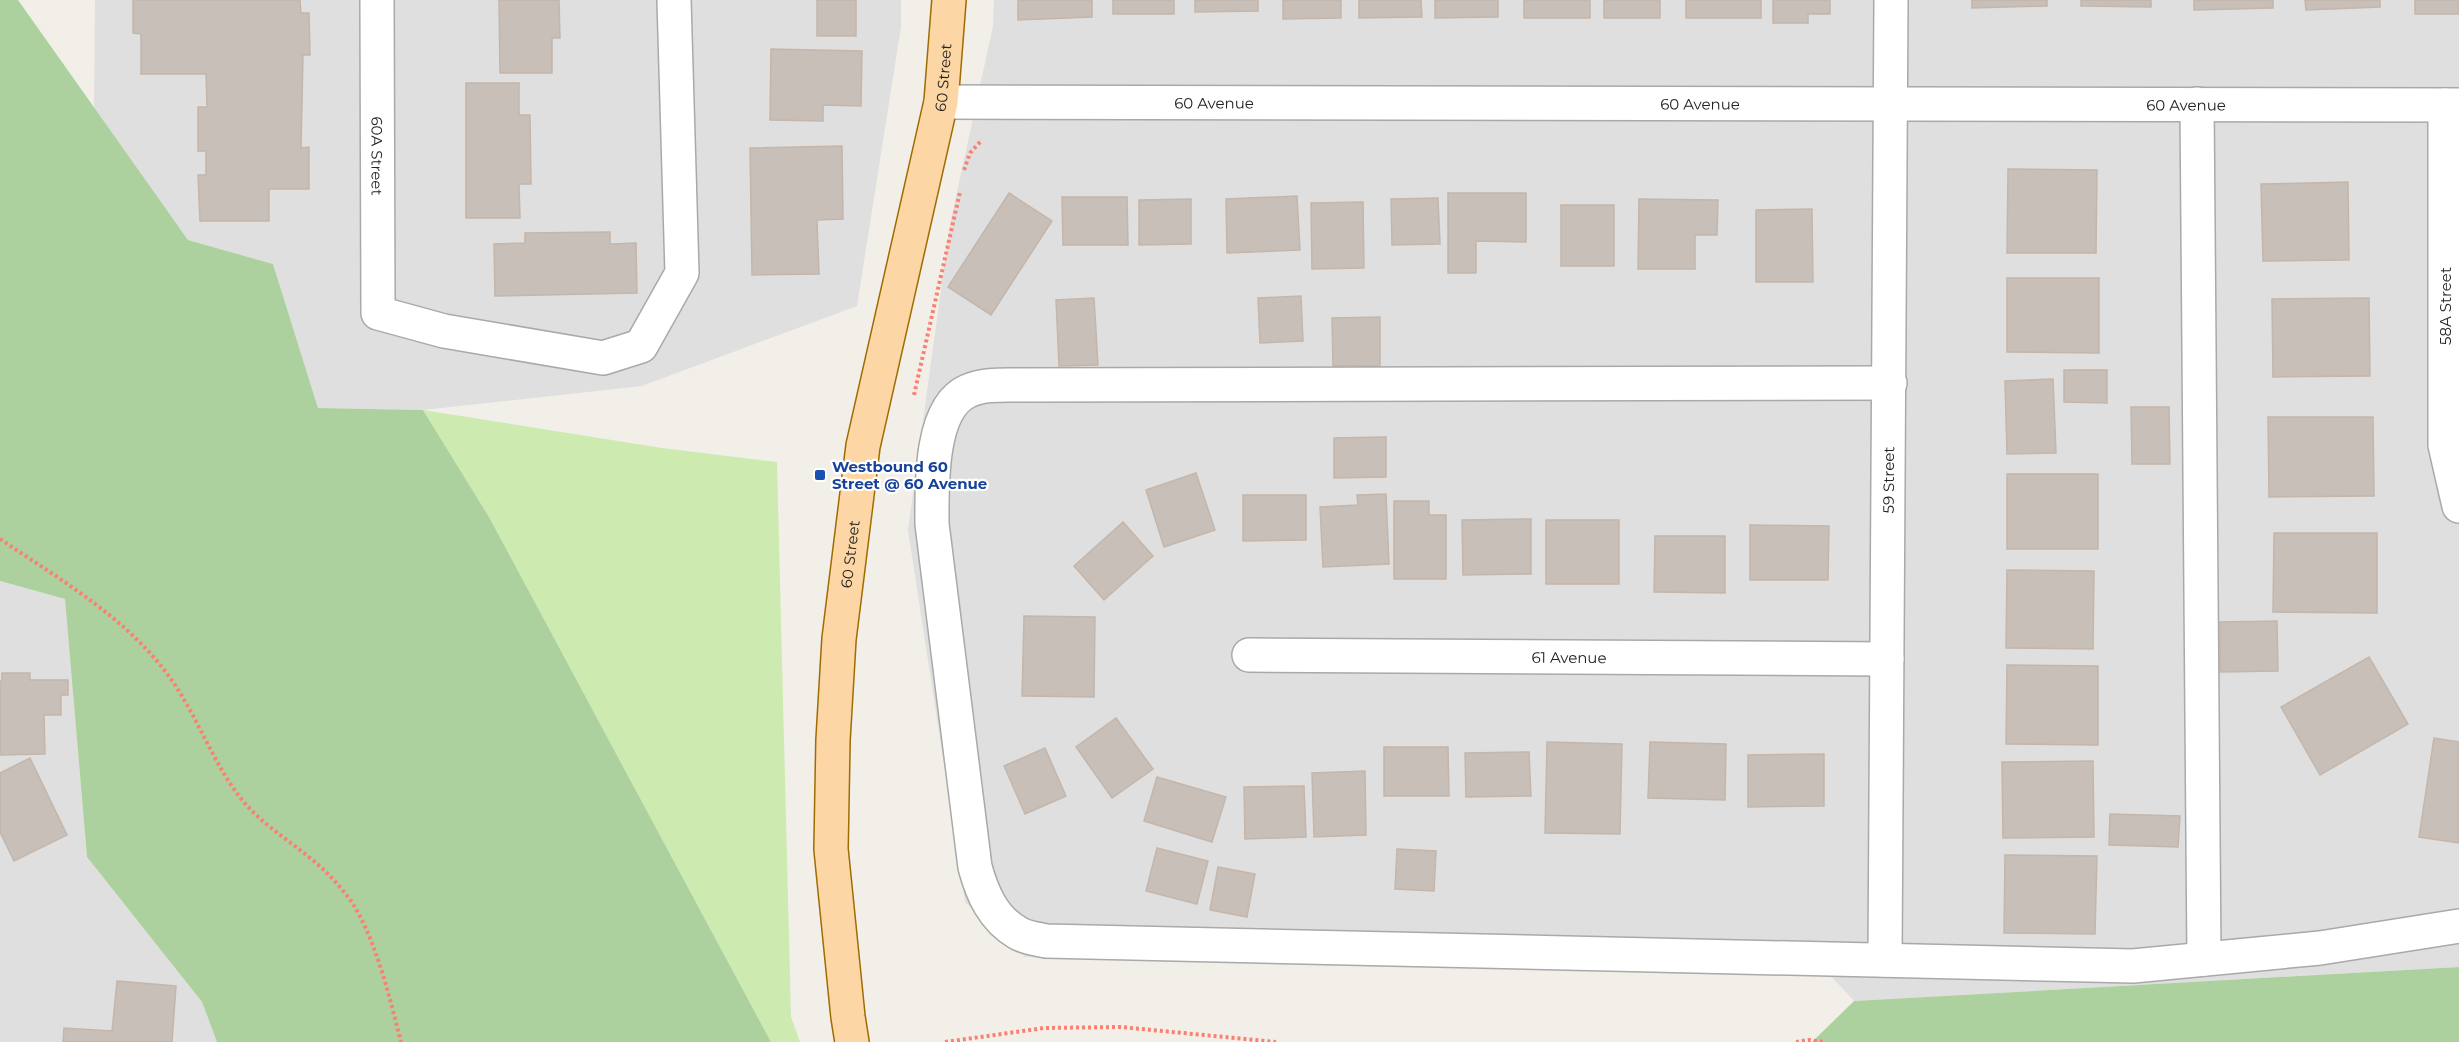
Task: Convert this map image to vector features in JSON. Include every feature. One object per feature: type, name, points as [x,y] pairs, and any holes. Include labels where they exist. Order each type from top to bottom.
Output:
[{"type":"main road","name":"60 Street","points":[[852,1042],[846,1006],[831,849],[833,740],[839,639],[863,446],[941,102],[950,0]]},
{"type":"street","name":"60A Street","points":[[377,0],[378,313],[444,331],[603,358],[641,346],[682,273],[674,0]]},
{"type":"street","name":"59 Street","points":[[1885,960],[1891,0]]},
{"type":"street","name":"60 Avenue","points":[[941,102],[2452,105]]},
{"type":"street","points":[[2197,104],[2204,959]]},
{"type":"street","name":"58A Street","points":[[2452,105],[2445,445],[2453,462],[2459,506]]},
{"type":"street","points":[[1890,384],[989,385],[967,391],[954,401],[934,452],[932,524],[975,867],[983,895],[999,917],[1019,934],[1046,941],[2133,966],[2320,948],[2459,927]]},
{"type":"street","name":"61 Avenue","points":[[1249,655],[1887,659]]},
{"type":"path","points":[[963,175],[970,153],[981,141]]},
{"type":"path","points":[[912,403],[961,186]]},
{"type":"path","points":[[0,539],[98,606],[124,627],[166,672],[243,800],[260,818],[324,870],[356,908],[387,989],[401,1042]]},
{"type":"path","points":[[945,1042],[1044,1028],[1121,1027],[1276,1042]]},
{"type":"path","points":[[1796,1042],[1808,1040],[1826,1042]]},
{"type":"shaded area","points":[[95,0],[901,0],[901,27],[857,306],[642,386],[423,410],[318,408],[273,264],[188,240],[94,108]]},
{"type":"shaded area","points":[[994,0],[2459,0],[2459,967],[1854,1001],[1828,973],[1025,957],[965,902],[908,530],[950,224],[993,26]]},
{"type":"shaded area","points":[[0,581],[65,599],[87,857],[202,1002],[217,1042],[0,1042]]},
{"type":"green space","points":[[0,0],[18,0],[188,240],[273,264],[318,408],[423,410],[489,517],[771,1042],[217,1042],[202,1002],[87,857],[65,599],[0,581]]},
{"type":"green space","points":[[423,410],[662,448],[777,462],[791,1017],[800,1042],[771,1042],[489,517]]},
{"type":"green space","points":[[2459,967],[2459,1042],[1812,1042],[1854,1001]]},
{"type":"building","points":[[133,0],[300,0],[301,13],[309,13],[310,55],[303,55],[301,148],[309,147],[309,189],[269,189],[269,221],[200,221],[198,175],[206,175],[206,151],[198,151],[198,107],[207,107],[206,74],[141,74],[141,34],[133,33]]},
{"type":"building","points":[[499,0],[559,0],[560,38],[552,38],[552,73],[500,73]]},
{"type":"building","points":[[817,0],[856,0],[856,36],[817,36]]},
{"type":"building","points":[[1018,0],[1092,0],[1092,17],[1018,20]]},
{"type":"building","points":[[1113,0],[1174,0],[1174,14],[1113,14]]},
{"type":"building","points":[[1195,0],[1258,0],[1258,11],[1195,12]]},
{"type":"building","points":[[1283,0],[1341,0],[1341,18],[1283,19]]},
{"type":"building","points":[[1359,0],[1421,0],[1422,17],[1359,18]]},
{"type":"building","points":[[1435,0],[1498,0],[1498,17],[1435,18]]},
{"type":"building","points":[[1524,0],[1590,0],[1590,18],[1524,18]]},
{"type":"building","points":[[1604,0],[1660,0],[1660,18],[1604,18]]},
{"type":"building","points":[[1686,0],[1761,0],[1761,18],[1686,18]]},
{"type":"building","points":[[1773,0],[1830,0],[1830,14],[1808,14],[1808,23],[1773,23]]},
{"type":"building","points":[[1972,0],[2047,0],[2047,6],[1972,8]]},
{"type":"building","points":[[2081,0],[2151,0],[2151,7],[2081,6]]},
{"type":"building","points":[[2194,0],[2273,0],[2273,8],[2194,10]]},
{"type":"building","points":[[2305,0],[2380,0],[2380,7],[2306,10]]},
{"type":"building","points":[[2415,0],[2459,0],[2459,14],[2415,14]]},
{"type":"building","points":[[771,49],[862,51],[861,106],[823,105],[823,121],[770,120]]},
{"type":"building","points":[[466,83],[519,83],[519,115],[530,115],[531,184],[519,184],[520,218],[466,218]]},
{"type":"building","points":[[842,146],[843,219],[817,220],[819,274],[752,275],[750,148]]},
{"type":"building","points":[[2008,169],[2097,170],[2096,253],[2007,253]]},
{"type":"building","points":[[2348,182],[2349,260],[2263,261],[2261,184]]},
{"type":"building","points":[[1009,193],[1052,221],[991,315],[948,287]]},
{"type":"building","points":[[1448,193],[1526,193],[1526,242],[1476,241],[1476,273],[1448,273]]},
{"type":"building","points":[[1297,196],[1300,250],[1227,253],[1226,199]]},
{"type":"building","points":[[1062,197],[1127,197],[1128,245],[1063,245]]},
{"type":"building","points":[[1438,198],[1440,244],[1392,245],[1391,199]]},
{"type":"building","points":[[1191,199],[1191,244],[1139,245],[1139,200]]},
{"type":"building","points":[[1639,199],[1718,200],[1717,235],[1695,235],[1695,269],[1638,269]]},
{"type":"building","points":[[1363,202],[1364,268],[1312,269],[1311,203]]},
{"type":"building","points":[[1561,205],[1614,205],[1614,266],[1561,266]]},
{"type":"building","points":[[1812,209],[1813,282],[1756,282],[1756,210]]},
{"type":"building","points":[[610,232],[610,244],[636,243],[637,293],[495,296],[494,244],[525,243],[525,233]]},
{"type":"building","points":[[2007,278],[2099,278],[2099,353],[2007,352]]},
{"type":"building","points":[[1301,296],[1303,341],[1260,343],[1258,298]]},
{"type":"building","points":[[1094,298],[1098,365],[1059,366],[1056,300]]},
{"type":"building","points":[[2369,298],[2370,376],[2273,377],[2272,299]]},
{"type":"building","points":[[1380,317],[1380,366],[1333,366],[1332,318]]},
{"type":"building","points":[[2064,370],[2107,370],[2107,403],[2064,402]]},
{"type":"building","points":[[2053,379],[2056,453],[2007,454],[2005,381]]},
{"type":"building","points":[[2131,407],[2169,407],[2170,464],[2132,464]]},
{"type":"building","points":[[2268,417],[2373,417],[2374,496],[2269,497]]},
{"type":"building","points":[[1386,437],[1386,477],[1334,478],[1334,438]]},
{"type":"building","points":[[1196,473],[1215,530],[1164,547],[1146,490]]},
{"type":"building","points":[[2007,474],[2098,474],[2098,549],[2007,549]]},
{"type":"building","points":[[1386,494],[1389,564],[1323,567],[1320,507],[1358,505],[1357,495]]},
{"type":"building","points":[[1243,495],[1306,495],[1306,540],[1243,541]]},
{"type":"building","points":[[1394,501],[1429,501],[1429,515],[1446,515],[1446,579],[1394,579]]},
{"type":"building","points":[[1531,519],[1531,574],[1463,575],[1462,520]]},
{"type":"building","points":[[1546,520],[1619,520],[1619,584],[1546,584]]},
{"type":"building","points":[[1123,522],[1153,556],[1104,600],[1074,566]]},
{"type":"building","points":[[1750,525],[1829,526],[1828,580],[1750,580]]},
{"type":"building","points":[[2274,533],[2377,533],[2377,613],[2273,612]]},
{"type":"building","points":[[1655,536],[1725,536],[1725,593],[1654,592]]},
{"type":"building","points":[[2007,570],[2094,571],[2093,649],[2006,648]]},
{"type":"building","points":[[1024,616],[1095,617],[1094,697],[1022,696]]},
{"type":"building","points":[[2277,621],[2278,671],[2220,672],[2220,622]]},
{"type":"building","points":[[2369,657],[2408,724],[2320,775],[2281,707]]},
{"type":"building","points":[[2007,665],[2098,666],[2098,745],[2006,744]]},
{"type":"building","points":[[2,673],[30,673],[30,680],[68,680],[68,695],[61,695],[61,715],[44,715],[45,754],[0,755],[0,681],[2,681]]},
{"type":"building","points":[[1116,718],[1153,769],[1112,798],[1076,747]]},
{"type":"building","points":[[2434,738],[2459,742],[2459,843],[2419,837]]},
{"type":"building","points":[[1547,742],[1622,744],[1620,834],[1545,833]]},
{"type":"building","points":[[1650,742],[1726,744],[1725,800],[1648,798]]},
{"type":"building","points":[[1384,747],[1448,747],[1449,796],[1384,796]]},
{"type":"building","points":[[1045,748],[1066,796],[1025,814],[1004,766]]},
{"type":"building","points":[[1529,752],[1531,796],[1466,797],[1465,753]]},
{"type":"building","points":[[1824,754],[1824,806],[1748,807],[1748,755]]},
{"type":"building","points":[[30,758],[67,835],[14,861],[0,832],[0,773]]},
{"type":"building","points":[[2093,761],[2094,837],[2003,838],[2002,762]]},
{"type":"building","points":[[1365,771],[1366,835],[1314,837],[1312,773]]},
{"type":"building","points":[[1157,777],[1226,797],[1212,842],[1144,821]]},
{"type":"building","points":[[1304,786],[1306,837],[1245,839],[1244,787]]},
{"type":"building","points":[[2110,814],[2180,816],[2178,847],[2109,845]]},
{"type":"building","points":[[1157,848],[1208,861],[1197,904],[1146,891]]},
{"type":"building","points":[[1397,849],[1436,851],[1434,891],[1395,889]]},
{"type":"building","points":[[2005,855],[2097,856],[2095,934],[2004,933]]},
{"type":"building","points":[[1218,867],[1255,874],[1247,917],[1210,910]]},
{"type":"building","points":[[117,981],[176,986],[172,1042],[63,1042],[64,1028],[112,1031]]},
{"type":"place","name":"Westbound 60 Street @ 60 Avenue","points":[[820,475]]}]
